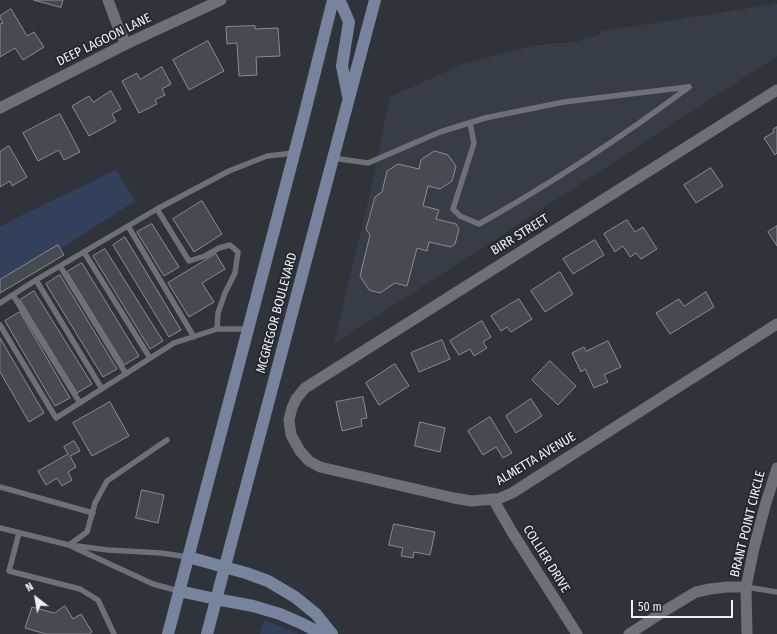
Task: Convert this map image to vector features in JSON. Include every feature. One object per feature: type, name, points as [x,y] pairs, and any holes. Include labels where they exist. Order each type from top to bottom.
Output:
[{"type":"main road","name":"MCGREGOR BOULEVARD","points":[[168,634],[333,0]]},
{"type":"main road","points":[[339,0],[349,22],[342,66],[348,99]]},
{"type":"main road","name":"MCGREGOR BOULEVARD","points":[[207,634],[375,0]]},
{"type":"main road","points":[[188,557],[246,573],[268,581],[295,597],[316,614],[332,634]]},
{"type":"main road","points":[[179,591],[253,606],[280,614],[322,634]]},
{"type":"street","points":[[108,0],[126,44]]},
{"type":"street","name":"DEEP LAGOON LANE","points":[[0,108],[126,44],[221,0]]},
{"type":"street","name":"BIRR STREET","points":[[290,414],[296,399],[305,388],[777,90]]},
{"type":"street","name":"ALMETTA AVENUE","points":[[290,414],[289,420],[291,435],[300,451],[309,461],[320,467],[454,498],[472,501],[493,499],[512,493],[777,324]]},
{"type":"street","name":"BRANT POINT CIRCLE","points":[[747,634],[746,587],[754,548],[777,468]]},
{"type":"street","name":"COLLIER DRIVE","points":[[493,499],[512,532],[577,634]]},
{"type":"street","points":[[629,634],[696,592],[727,587],[746,587]]},
{"type":"lane","points":[[333,158],[368,163],[440,132],[485,118],[564,102],[689,87],[583,161],[479,224],[460,216],[453,209],[474,143],[470,123]]},
{"type":"lane","points":[[0,303],[36,280],[157,209],[235,168],[267,156],[294,153]]},
{"type":"lane","points":[[157,209],[189,261],[205,256],[219,248],[230,245],[238,252],[235,273],[225,293],[218,313],[217,329]]},
{"type":"lane","points":[[128,226],[194,337]]},
{"type":"lane","points":[[84,252],[150,358]]},
{"type":"lane","points":[[60,266],[126,374]]},
{"type":"lane","points":[[36,280],[102,389]]},
{"type":"lane","points":[[13,295],[80,403]]},
{"type":"lane","points":[[0,325],[56,418],[174,344],[217,329],[248,330]]},
{"type":"lane","points":[[69,545],[87,532],[95,503],[107,481],[167,440]]},
{"type":"lane","points":[[0,487],[93,513]]},
{"type":"lane","points":[[0,528],[69,545],[108,550],[161,553],[188,557]]},
{"type":"lane","points":[[19,533],[9,571],[80,589],[98,600],[114,634]]},
{"type":"lane","points":[[69,545],[153,584],[179,591]]},
{"type":"lane","points":[[746,587],[777,592]]},
{"type":"shaded area","points":[[777,4],[777,56],[334,344],[371,189],[390,97],[463,64],[536,45],[576,42],[600,34],[603,31]]},
{"type":"shaded area","points":[[116,170],[135,201],[0,288],[0,227]]},
{"type":"shaded area","points":[[264,620],[298,634],[260,634]]},
{"type":"building","points":[[34,0],[63,0],[61,7]]},
{"type":"building","points":[[11,9],[27,36],[34,32],[44,47],[23,60],[15,48],[0,57],[0,24],[3,23],[0,16]]},
{"type":"building","points":[[255,26],[255,29],[278,28],[280,56],[256,57],[257,75],[239,76],[237,43],[227,44],[226,27]]},
{"type":"building","points":[[208,41],[224,71],[189,90],[173,60]]},
{"type":"building","points":[[162,67],[171,84],[162,89],[165,95],[155,100],[157,104],[139,113],[122,81],[137,73],[140,79]]},
{"type":"building","points":[[111,91],[121,109],[112,114],[116,121],[89,136],[72,106],[89,96],[93,102]]},
{"type":"building","points":[[60,114],[80,152],[64,160],[59,150],[38,161],[23,133]]},
{"type":"building","points":[[777,127],[777,153],[775,155],[764,138],[774,132],[773,130]]},
{"type":"building","points":[[9,146],[27,177],[12,186],[10,181],[0,187],[0,152]]},
{"type":"building","points":[[435,151],[448,155],[456,166],[452,181],[440,189],[428,186],[423,206],[439,210],[436,219],[456,224],[459,229],[455,244],[451,247],[429,242],[427,251],[417,248],[407,286],[395,283],[380,293],[369,290],[360,276],[370,235],[366,229],[375,197],[382,192],[387,171],[398,164],[419,169],[421,160]]},
{"type":"building","points":[[711,168],[723,186],[696,203],[684,185]]},
{"type":"building","points":[[202,201],[222,234],[194,252],[173,219]]},
{"type":"building","points":[[627,220],[635,232],[643,227],[657,249],[641,259],[636,253],[630,257],[623,246],[615,252],[604,234]]},
{"type":"building","points":[[152,224],[179,267],[164,276],[137,232]]},
{"type":"building","points":[[777,226],[777,246],[768,232]]},
{"type":"building","points":[[125,237],[181,330],[169,337],[113,245]]},
{"type":"building","points":[[595,240],[604,255],[573,274],[563,259]]},
{"type":"building","points":[[58,245],[64,255],[0,293],[0,280]]},
{"type":"building","points":[[105,249],[163,341],[150,349],[93,256]]},
{"type":"building","points":[[216,254],[225,269],[202,283],[214,302],[189,317],[168,283]]},
{"type":"building","points":[[82,263],[139,356],[124,365],[67,272]]},
{"type":"building","points":[[560,272],[573,294],[545,312],[531,291]]},
{"type":"building","points":[[60,275],[117,369],[103,377],[46,284]]},
{"type":"building","points":[[34,291],[92,384],[77,393],[20,300]]},
{"type":"building","points":[[706,292],[714,307],[670,334],[656,313],[679,299],[684,306]]},
{"type":"building","points":[[519,299],[532,319],[511,332],[507,327],[501,331],[491,316]]},
{"type":"building","points":[[20,312],[70,398],[55,406],[5,321]]},
{"type":"building","points":[[482,321],[491,337],[483,342],[487,348],[474,356],[470,349],[459,355],[450,341]]},
{"type":"building","points":[[0,338],[44,413],[29,422],[0,372]]},
{"type":"building","points":[[442,340],[450,359],[419,372],[411,353]]},
{"type":"building","points":[[608,341],[621,367],[604,375],[608,382],[594,388],[585,369],[581,372],[572,353],[584,347],[586,351]]},
{"type":"building","points":[[550,361],[576,386],[558,405],[532,380]]},
{"type":"building","points":[[395,364],[409,386],[379,405],[366,383]]},
{"type":"building","points":[[363,397],[367,418],[361,419],[362,426],[342,431],[336,402]]},
{"type":"building","points":[[531,399],[542,416],[516,433],[506,416]]},
{"type":"building","points":[[110,402],[129,436],[92,456],[73,423]]},
{"type":"building","points":[[490,417],[512,453],[503,458],[496,447],[483,455],[468,431]]},
{"type":"building","points":[[420,422],[445,428],[440,452],[415,446]]},
{"type":"building","points":[[74,441],[80,451],[70,456],[76,467],[68,472],[72,480],[62,486],[57,478],[46,485],[38,471],[68,454],[64,447]]},
{"type":"building","points":[[142,490],[164,495],[158,523],[136,518]]},
{"type":"building","points":[[394,524],[435,532],[430,555],[414,552],[413,558],[401,556],[403,548],[389,545]]},
{"type":"building","points":[[65,606],[73,619],[81,614],[92,632],[89,634],[46,634],[25,628],[32,607],[54,613]]}]
